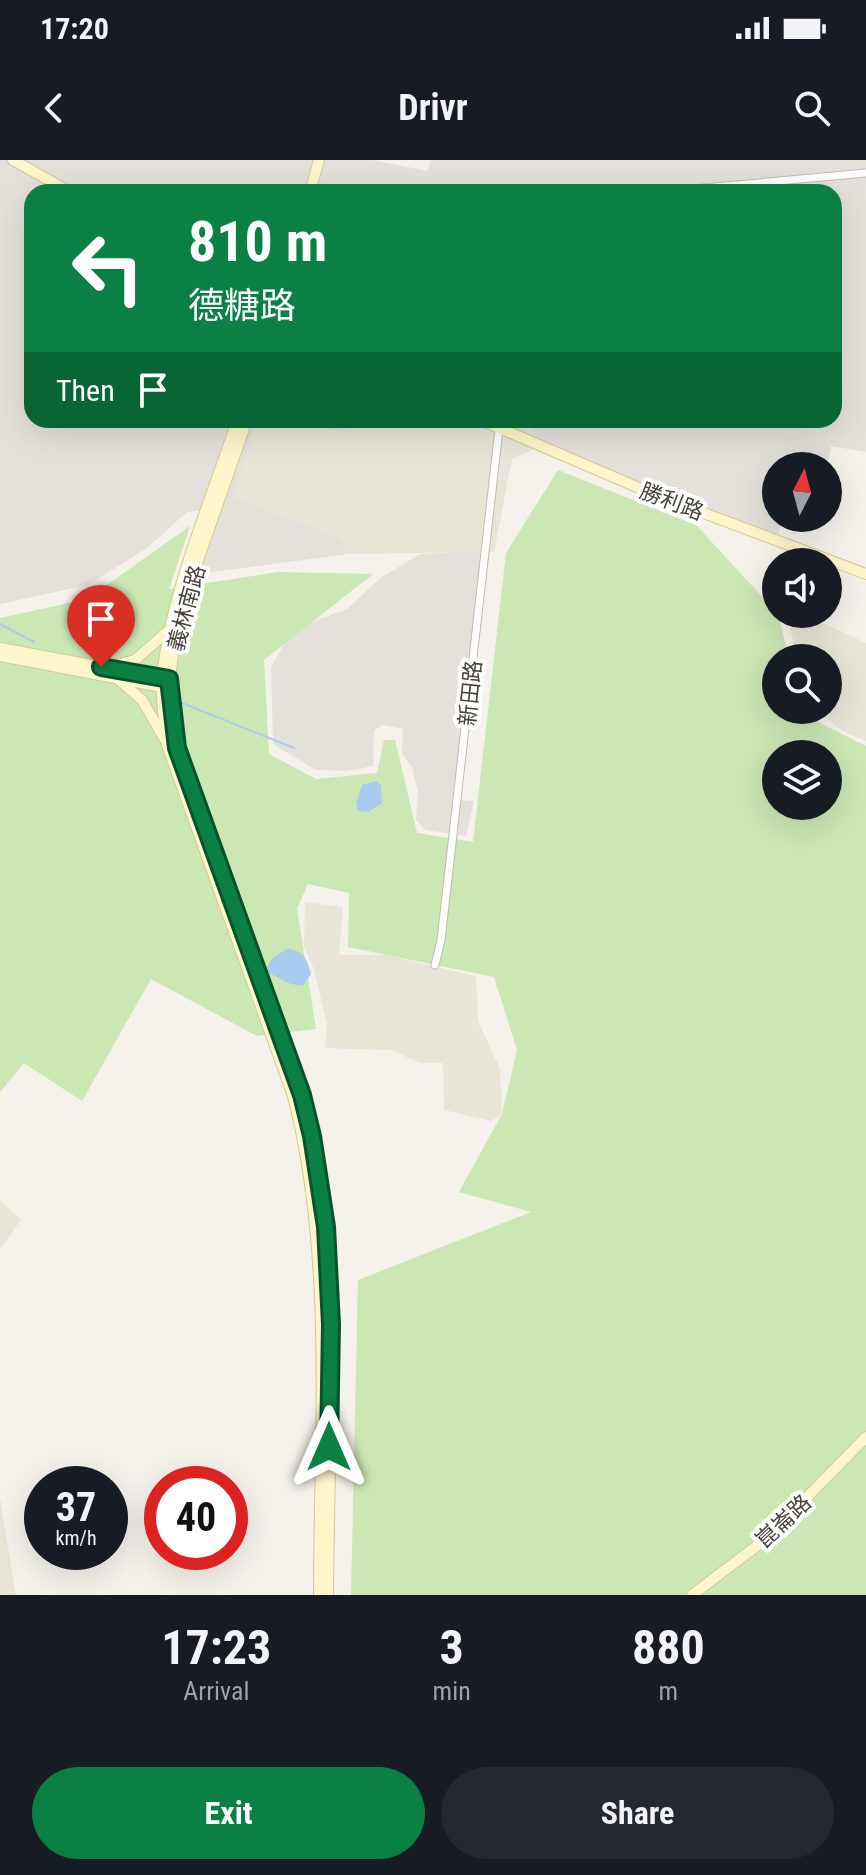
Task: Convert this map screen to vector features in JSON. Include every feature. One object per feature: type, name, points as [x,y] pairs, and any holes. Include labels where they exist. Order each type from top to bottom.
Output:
[{"type":"street","points":[[13,160],[56,184]]},
{"type":"street","points":[[312,184],[319,160]]},
{"type":"street","points":[[747,184],[866,173]]},
{"type":"street","name":"義林南路","points":[[234,428],[184,573],[170,629],[166,683],[167,745],[293,1096],[304,1137],[318,1228],[319,1595]]},
{"type":"street","name":"義林南路","points":[[244,428],[194,572],[166,683],[177,748],[302,1095],[312,1136],[326,1227],[331,1324],[328,1595]]},
{"type":"street","name":"新田路","points":[[435,965],[441,940],[500,428]]},
{"type":"street","name":"勝利路","points":[[507,428],[653,494],[866,574]]},
{"type":"street","points":[[101,667],[135,660],[170,629]]},
{"type":"street","points":[[0,648],[166,683]]},
{"type":"street","points":[[0,656],[116,678],[166,683]]},
{"type":"street","points":[[116,678],[150,711],[167,745]]},
{"type":"street","name":"崑崙路","points":[[692,1595],[766,1539],[866,1437]]},
{"type":"shaded area","points":[[0,160],[372,160],[428,171],[431,160],[866,160],[866,452],[831,446],[830,452],[762,452],[762,532],[779,532],[776,544],[536,448],[532,428],[842,428],[842,184],[24,184],[24,428],[255,428],[233,497],[341,538],[348,554],[197,574],[219,509],[187,512],[147,548],[88,585],[0,604]]},
{"type":"shaded area","points":[[255,428],[319,428],[348,434],[350,428],[532,428],[536,448],[512,459],[494,552],[348,554],[341,538],[233,497]]},
{"type":"shaded area","points":[[319,428],[350,428],[348,434]]},
{"type":"shaded area","points":[[485,551],[454,800],[474,801],[466,836],[426,830],[416,820],[418,793],[412,767],[402,754],[403,729],[383,725],[374,730],[373,766],[347,771],[316,770],[273,744],[271,667],[292,630],[347,609],[382,577],[420,554]]},
{"type":"shaded area","points":[[791,628],[834,628],[866,643],[866,741],[834,724],[842,724],[842,644],[793,644]]},
{"type":"shaded area","points":[[305,902],[343,907],[339,955],[386,955],[476,976],[478,1021],[500,1069],[502,1114],[491,1121],[444,1110],[443,1063],[420,1063],[391,1050],[325,1048],[327,1025],[314,969],[304,947]]},
{"type":"shaded area","points":[[0,1200],[21,1220],[0,1249]]},
{"type":"shaded area","points":[[0,1498],[16,1595],[0,1595]]},
{"type":"green space","points":[[558,470],[696,525],[762,597],[762,628],[782,628],[786,644],[762,644],[762,724],[822,724],[866,746],[866,1595],[351,1595],[358,1280],[531,1212],[459,1192],[502,1114],[517,1050],[494,977],[348,947],[349,893],[308,884],[297,908],[316,1029],[257,1036],[151,979],[82,1101],[24,1063],[0,1092],[0,618],[87,599],[190,526],[169,589],[278,572],[373,574],[264,660],[269,754],[316,779],[377,773],[384,740],[395,740],[417,833],[473,842],[506,553]]},
{"type":"water","points":[[376,781],[381,785],[382,803],[368,812],[358,811],[356,802],[362,785]]},
{"type":"water","points":[[287,949],[301,953],[308,964],[311,974],[303,986],[291,984],[269,973],[267,967],[273,958]]},
{"type":"waterway","points":[[0,624],[34,642]]},
{"type":"waterway","points":[[177,701],[294,748]]},
{"type":"route","points":[[101,667],[169,679],[177,748],[302,1095],[312,1136],[326,1227],[331,1324],[329,1447]]}]
